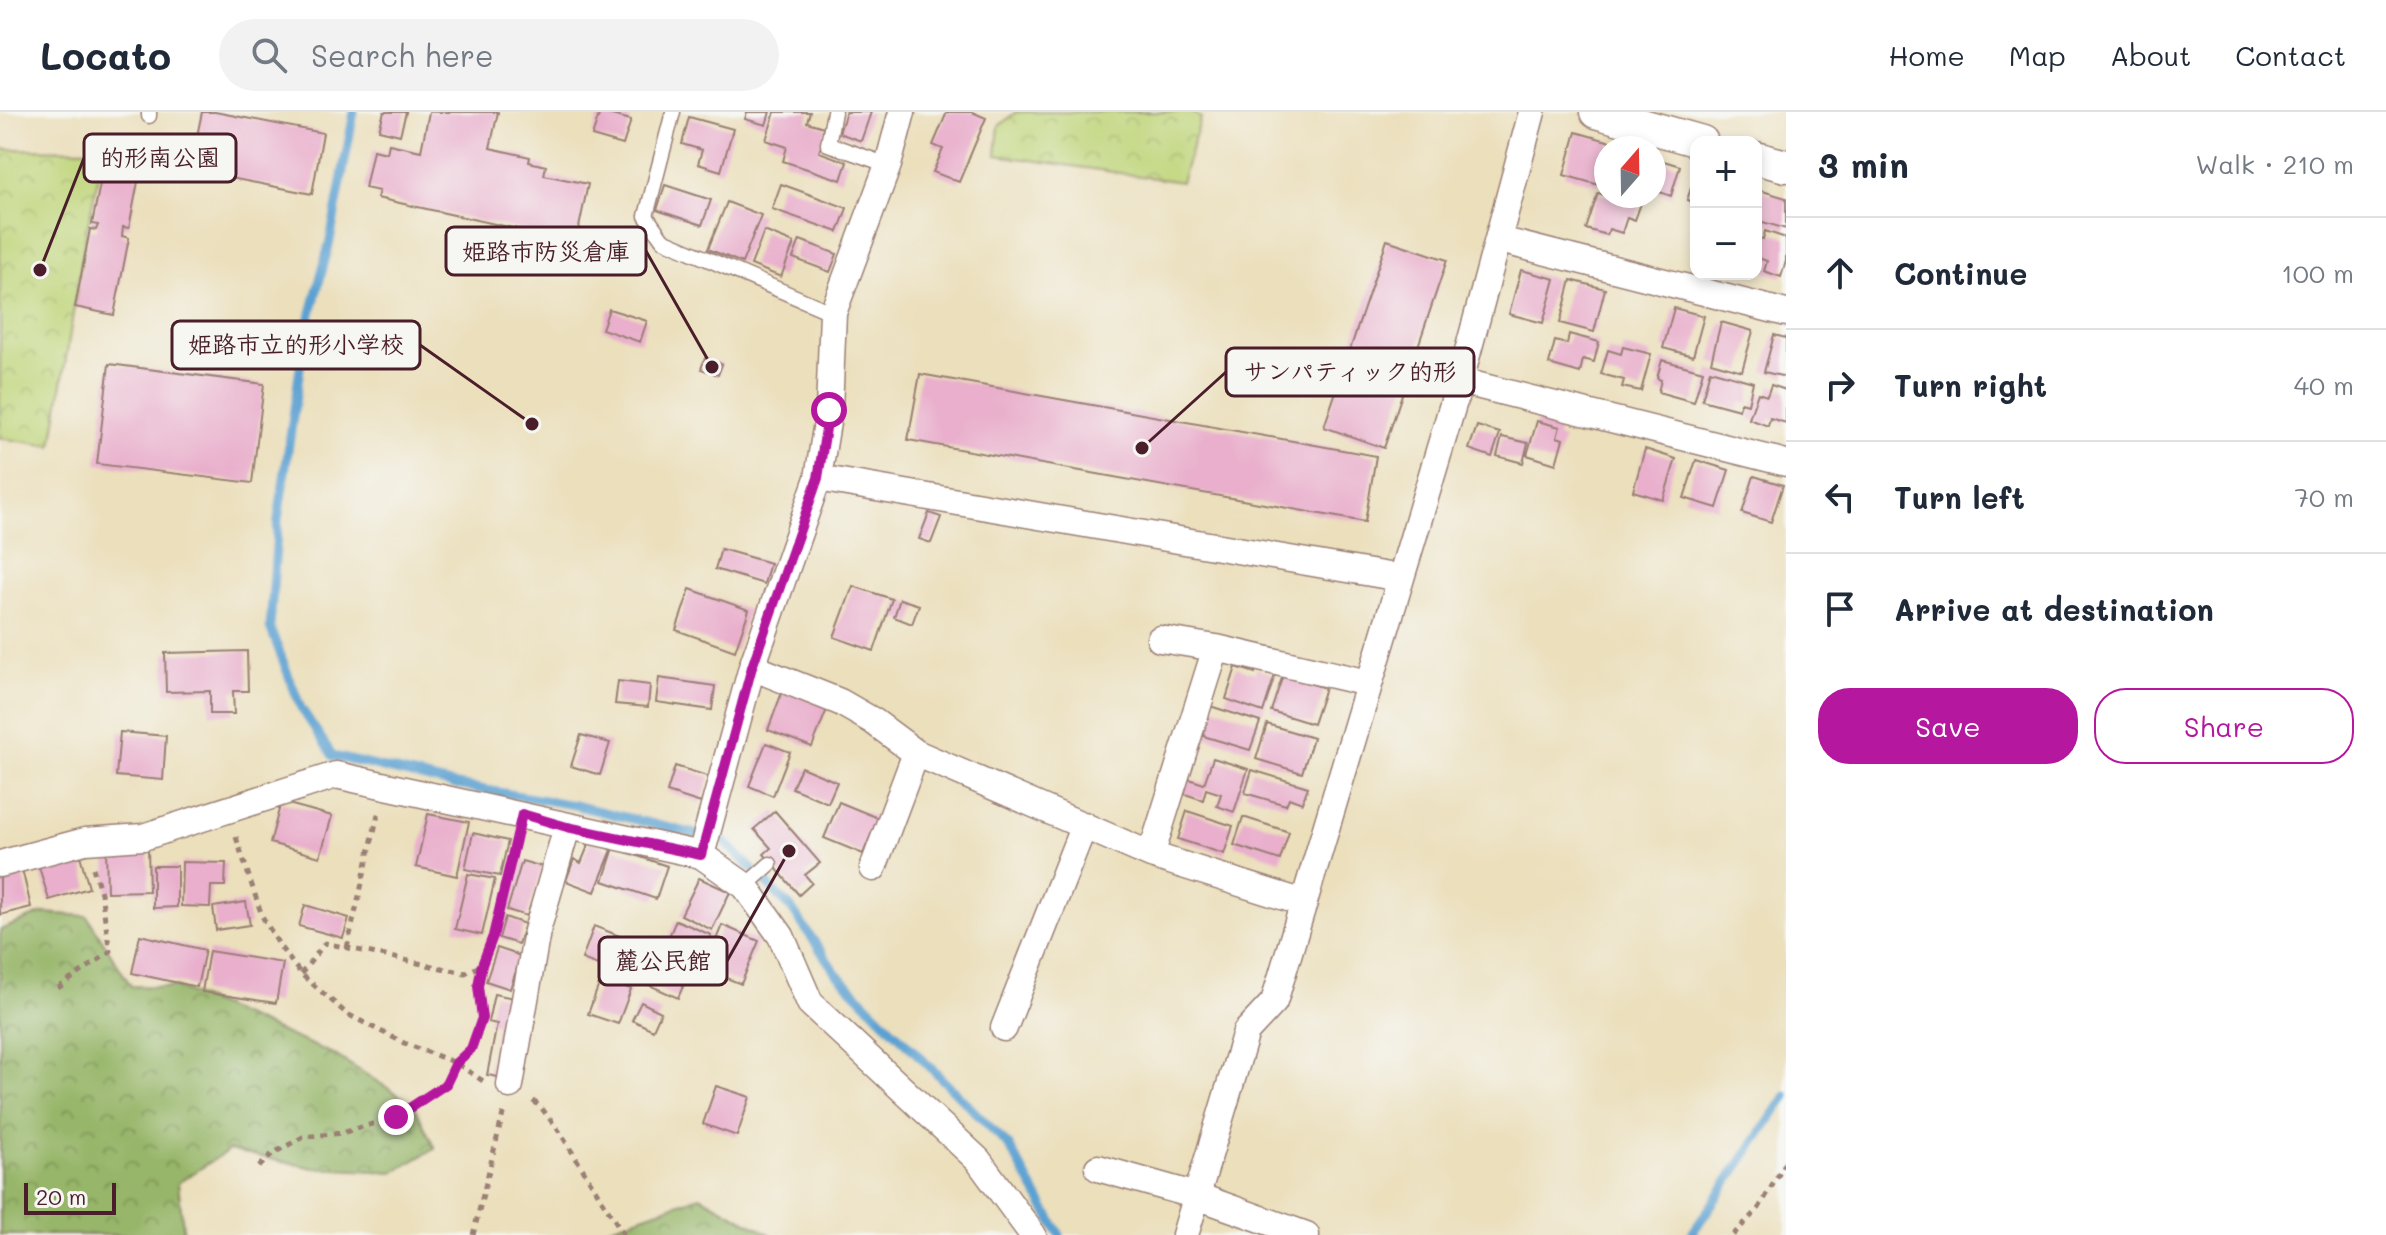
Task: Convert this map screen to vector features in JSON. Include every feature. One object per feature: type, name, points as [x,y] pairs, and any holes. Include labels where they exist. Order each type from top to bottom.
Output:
[{"type":"street","points":[[701,855],[752,667],[818,478],[829,410],[833,313],[888,165],[902,112]]},
{"type":"street","points":[[1185,1235],[1246,1032],[1274,1002],[1460,381],[1532,112]]},
{"type":"street","points":[[1596,112],[1690,139]]},
{"type":"street","points":[[1762,160],[1786,166]]},
{"type":"street","points":[[1500,240],[1786,313]]},
{"type":"street","points":[[1460,381],[1786,463]]},
{"type":"street","points":[[818,478],[1400,578]]},
{"type":"street","points":[[1160,639],[1216,648],[1368,683]]},
{"type":"street","points":[[1151,855],[1216,648]]},
{"type":"street","points":[[752,667],[840,702],[873,721],[916,753],[1151,855],[1304,903]]},
{"type":"street","points":[[873,868],[916,753]]},
{"type":"street","points":[[0,864],[85,841],[143,837],[336,775],[701,855],[745,886],[781,936],[810,1003],[978,1160],[1033,1235]]},
{"type":"street","points":[[1004,1028],[1084,825]]},
{"type":"street","points":[[509,1091],[537,931],[567,827]]},
{"type":"street","points":[[1098,1168],[1197,1196],[1306,1235]]},
{"type":"lane","points":[[673,112],[646,216],[663,240],[833,313]]},
{"type":"lane","points":[[834,112],[828,144],[888,165]]},
{"type":"lane","points":[[745,886],[770,864]]},
{"type":"path","points":[[347,948],[384,785]]},
{"type":"path","points":[[227,810],[262,916],[301,974],[347,1014],[404,1043],[456,1063],[540,1106],[624,1235]]},
{"type":"path","points":[[259,1167],[272,1154],[303,1137],[342,1133],[396,1117],[446,1084],[456,1063],[471,1049],[482,1018],[478,986],[482,965],[493,936],[522,814]]},
{"type":"path","points":[[58,988],[110,952],[101,893],[85,841]]},
{"type":"path","points":[[301,974],[325,943],[465,973],[482,965]]},
{"type":"path","points":[[473,1235],[509,1091]]},
{"type":"path","points":[[1733,1235],[1759,1208],[1786,1162]]},
{"type":"green space","points":[[1016,112],[1191,112],[1201,118],[1181,182],[996,155],[999,126]]},
{"type":"green space","points":[[0,149],[104,150],[85,238],[52,446],[0,438]]},
{"type":"green space","points":[[43,913],[87,916],[131,986],[175,987],[333,1054],[413,1104],[435,1148],[394,1172],[314,1168],[229,1150],[178,1183],[184,1235],[0,1235],[0,930]]},
{"type":"green space","points":[[700,1196],[771,1235],[588,1235]]},
{"type":"building","points":[[202,112],[323,133],[312,194],[190,170]]},
{"type":"building","points":[[384,112],[406,112],[400,135],[379,130]]},
{"type":"building","points":[[429,112],[498,112],[490,148],[530,157],[529,162],[546,166],[544,175],[588,184],[576,242],[377,198],[379,191],[365,188],[373,150],[387,153],[389,144],[421,151]]},
{"type":"building","points":[[600,112],[631,120],[623,145],[592,136]]},
{"type":"building","points":[[747,112],[770,112],[766,125],[745,119]]},
{"type":"building","points":[[775,112],[810,112],[807,122],[827,128],[819,152],[847,162],[841,180],[783,161],[787,147],[766,140]]},
{"type":"building","points":[[846,112],[871,112],[861,141],[839,133]]},
{"type":"building","points":[[947,112],[972,112],[986,118],[959,182],[933,172],[943,149],[933,145]]},
{"type":"building","points":[[689,117],[733,129],[721,171],[698,164],[702,150],[682,144]]},
{"type":"building","points":[[1576,132],[1594,137],[1594,184],[1564,175]]},
{"type":"building","points":[[108,144],[144,151],[129,228],[123,227],[122,236],[129,238],[114,315],[75,307],[90,229],[96,230],[98,225],[92,224]]},
{"type":"building","points":[[1666,162],[1680,166],[1671,196],[1666,194]]},
{"type":"building","points":[[781,184],[847,208],[838,232],[772,209]]},
{"type":"building","points":[[665,185],[711,200],[702,225],[657,210]]},
{"type":"building","points":[[1762,191],[1786,198],[1786,229],[1762,222]]},
{"type":"building","points":[[727,202],[761,215],[742,263],[708,249]]},
{"type":"building","points":[[1594,205],[1594,208],[1639,208],[1635,220],[1627,217],[1622,233],[1609,229],[1607,235],[1586,229]]},
{"type":"building","points":[[764,231],[794,243],[781,277],[751,265]]},
{"type":"building","points":[[1765,231],[1786,238],[1786,261],[1781,277],[1764,271],[1767,261],[1762,259]]},
{"type":"building","points":[[800,240],[837,254],[830,272],[793,258]]},
{"type":"building","points":[[1387,240],[1447,260],[1384,448],[1324,427]]},
{"type":"building","points":[[1521,270],[1555,279],[1543,323],[1509,314]]},
{"type":"building","points":[[1571,280],[1605,289],[1594,332],[1560,323]]},
{"type":"building","points":[[1674,308],[1704,316],[1693,356],[1663,348]]},
{"type":"building","points":[[609,309],[647,321],[640,342],[602,329]]},
{"type":"building","points":[[1721,322],[1753,331],[1742,371],[1711,362]]},
{"type":"building","points":[[1569,334],[1599,342],[1594,362],[1583,359],[1580,373],[1549,364],[1555,341],[1567,344]]},
{"type":"building","points":[[1774,335],[1786,338],[1786,377],[1764,372]]},
{"type":"building","points":[[1623,347],[1651,354],[1641,391],[1622,387],[1624,380],[1601,374],[1608,350],[1621,354]]},
{"type":"building","points":[[705,358],[722,364],[718,375],[701,369]]},
{"type":"building","points":[[1662,360],[1703,371],[1694,402],[1658,392],[1661,380],[1657,378]]},
{"type":"building","points":[[109,364],[264,384],[252,483],[97,464]]},
{"type":"building","points":[[1710,370],[1753,382],[1748,404],[1741,402],[1739,410],[1702,400]]},
{"type":"building","points":[[920,374],[1376,456],[1365,522],[908,440]]},
{"type":"building","points":[[1771,385],[1786,390],[1786,423],[1770,418],[1768,426],[1749,419],[1758,393],[1767,396]]},
{"type":"building","points":[[1537,421],[1560,427],[1557,437],[1563,439],[1556,464],[1527,455]]},
{"type":"building","points":[[1477,426],[1500,433],[1492,457],[1469,449]]},
{"type":"building","points":[[1502,437],[1528,443],[1523,463],[1497,456]]},
{"type":"building","points":[[1645,449],[1676,459],[1663,500],[1633,491]]},
{"type":"building","points":[[1696,460],[1729,470],[1717,508],[1684,498]]},
{"type":"building","points":[[1754,476],[1783,485],[1771,522],[1742,513]]},
{"type":"building","points":[[929,513],[941,517],[931,543],[919,539]]},
{"type":"building","points":[[721,549],[770,563],[764,584],[715,569]]},
{"type":"building","points":[[853,586],[892,599],[874,651],[834,637]]},
{"type":"building","points":[[690,589],[749,610],[735,651],[676,630]]},
{"type":"building","points":[[900,599],[919,605],[912,624],[894,617]]},
{"type":"building","points":[[247,651],[248,691],[233,691],[234,714],[210,714],[210,691],[166,692],[165,653]]},
{"type":"building","points":[[1236,667],[1255,673],[1256,668],[1275,675],[1263,712],[1226,699]]},
{"type":"building","points":[[1283,675],[1325,688],[1313,724],[1271,711]]},
{"type":"building","points":[[659,678],[715,686],[712,710],[656,702]]},
{"type":"building","points":[[618,681],[650,685],[648,707],[615,704]]},
{"type":"building","points":[[784,687],[829,704],[812,747],[768,730]]},
{"type":"building","points":[[1210,706],[1260,722],[1250,750],[1200,735]]},
{"type":"building","points":[[1267,724],[1313,738],[1302,773],[1256,759]]},
{"type":"building","points":[[120,732],[166,736],[163,780],[116,776]]},
{"type":"building","points":[[581,735],[610,743],[600,775],[571,766]]},
{"type":"building","points":[[766,743],[790,752],[773,796],[749,786]]},
{"type":"building","points":[[1213,758],[1248,769],[1234,812],[1217,806],[1221,794],[1206,789],[1203,800],[1182,793],[1186,778],[1204,784]]},
{"type":"building","points":[[675,766],[710,777],[701,803],[667,792]]},
{"type":"building","points":[[801,767],[837,782],[828,803],[792,788]]},
{"type":"building","points":[[1252,770],[1308,787],[1302,803],[1289,798],[1286,805],[1245,793]]},
{"type":"building","points":[[281,802],[332,816],[320,857],[270,843]]},
{"type":"building","points":[[839,802],[878,818],[863,854],[824,838]]},
{"type":"building","points":[[775,811],[820,863],[805,875],[812,883],[799,895],[764,854],[771,848],[754,829]]},
{"type":"building","points":[[1187,811],[1233,826],[1224,854],[1178,839]]},
{"type":"building","points":[[428,814],[469,822],[457,876],[416,867]]},
{"type":"building","points":[[1243,817],[1289,832],[1280,860],[1234,845]]},
{"type":"building","points":[[473,833],[508,841],[500,876],[465,869]]},
{"type":"building","points":[[590,841],[612,850],[595,892],[566,881],[574,859],[581,863]]},
{"type":"building","points":[[106,846],[148,846],[149,891],[107,892]]},
{"type":"building","points":[[78,848],[89,888],[49,900],[37,860]]},
{"type":"building","points":[[614,848],[667,866],[656,899],[603,881]]},
{"type":"building","points":[[522,861],[543,867],[527,916],[507,910]]},
{"type":"building","points":[[182,862],[226,863],[225,886],[211,886],[210,907],[181,906]]},
{"type":"building","points":[[153,866],[177,866],[177,907],[153,908]]},
{"type":"building","points":[[22,869],[31,907],[0,915],[0,874]]},
{"type":"building","points":[[468,874],[495,879],[482,935],[455,929]]},
{"type":"building","points":[[699,878],[730,892],[712,930],[681,915]]},
{"type":"building","points":[[246,902],[250,925],[216,930],[213,907]]},
{"type":"building","points":[[305,905],[349,918],[343,938],[299,926]]},
{"type":"building","points":[[505,917],[525,924],[518,944],[499,938]]},
{"type":"building","points":[[676,920],[711,935],[699,961],[665,946]]},
{"type":"building","points":[[722,925],[759,941],[741,984],[704,969]]},
{"type":"building","points":[[594,926],[645,946],[632,978],[582,959]]},
{"type":"building","points":[[140,935],[205,950],[197,987],[132,973]]},
{"type":"building","points":[[497,948],[521,956],[510,989],[486,981]]},
{"type":"building","points":[[663,948],[694,961],[678,998],[647,984]]},
{"type":"building","points":[[209,951],[283,963],[276,1003],[202,992]]},
{"type":"building","points":[[601,979],[631,989],[618,1024],[588,1014]]},
{"type":"building","points":[[494,994],[519,999],[504,1078],[487,1075],[497,1024],[488,1022]]},
{"type":"building","points":[[641,1002],[661,1012],[653,1030],[632,1020]]},
{"type":"building","points":[[716,1086],[750,1097],[737,1136],[703,1124]]},
{"type":"waterway","points":[[354,112],[330,241],[304,340],[278,520],[270,627],[301,708],[333,756],[451,784],[574,805],[724,841],[791,908],[836,973],[1009,1146],[1060,1235]]},
{"type":"waterway","points":[[1691,1235],[1786,1096]]},
{"type":"place","name":"的形南公園","points":[[40,270]]},
{"type":"place","name":"姫路市防災倉庫","points":[[712,367]]},
{"type":"place","name":"姫路市立的形小学校","points":[[532,424]]},
{"type":"place","name":"サンパティック的形","points":[[1142,448]]},
{"type":"place","name":"麓公民館","points":[[789,851]]},
{"type":"route","points":[[396,1117],[446,1084],[456,1063],[471,1049],[482,1018],[478,986],[482,965],[493,936],[522,814],[567,827],[701,855],[752,667],[818,478],[829,410]]}]
